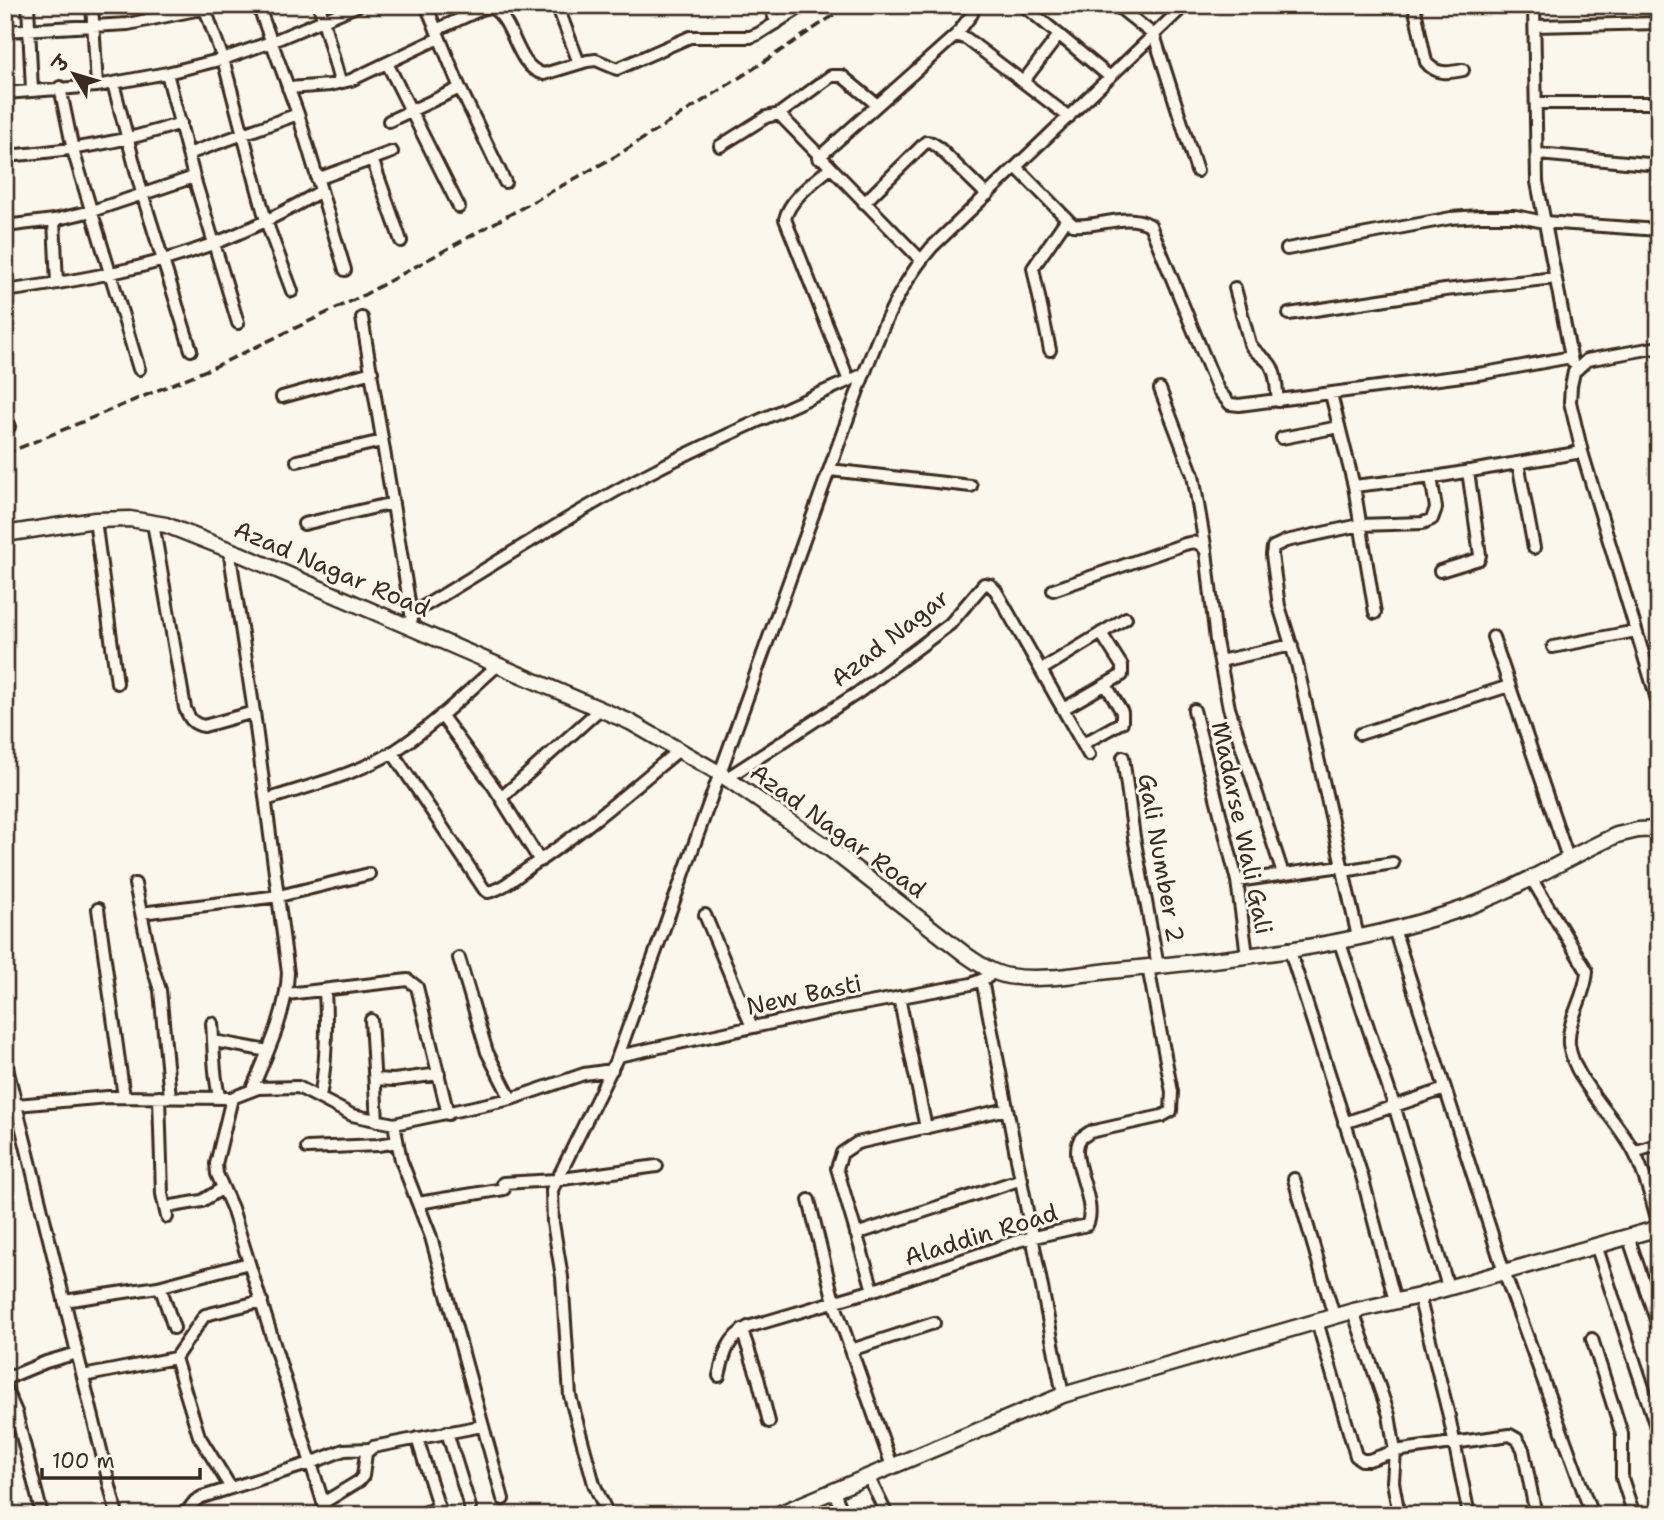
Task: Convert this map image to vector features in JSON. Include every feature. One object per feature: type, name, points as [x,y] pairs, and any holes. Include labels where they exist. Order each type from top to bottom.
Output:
[{"type":"street","points":[[28,5],[32,90]]},
{"type":"street","points":[[92,5],[97,86]]},
{"type":"street","points":[[5,31],[128,24],[220,5]]},
{"type":"street","points":[[258,5],[298,114],[345,270]]},
{"type":"street","points":[[319,5],[341,82]]},
{"type":"street","points":[[5,93],[97,86],[167,73],[223,59],[271,42],[359,5]]},
{"type":"street","points":[[426,5],[460,88],[505,182]]},
{"type":"street","points":[[557,5],[579,63]]},
{"type":"street","points":[[769,5],[777,23]]},
{"type":"street","points":[[288,88],[341,82],[387,63],[490,7],[500,15],[527,62],[537,72],[544,74],[596,60],[612,68],[623,68],[690,37],[750,37],[804,5]]},
{"type":"street","points":[[818,158],[956,35],[972,14],[973,5]]},
{"type":"street","points":[[1023,5],[1110,77]]},
{"type":"street","points":[[1116,5],[1154,34],[1197,171]]},
{"type":"street","points":[[608,1515],[594,1484],[570,1396],[562,1277],[551,1203],[555,1180],[618,1056],[723,776],[864,374],[904,284],[921,260],[1185,5]]},
{"type":"street","points":[[1370,5],[1387,5]]},
{"type":"street","points":[[1414,5],[1426,62],[1430,67],[1446,74],[1463,70]]},
{"type":"street","points":[[1534,5],[1537,182],[1574,372],[1570,386],[1570,402],[1582,452],[1659,706]]},
{"type":"street","points":[[205,9],[223,59],[266,221],[292,291]]},
{"type":"street","points":[[1535,26],[1659,23]]},
{"type":"street","points":[[956,35],[967,38],[1069,117]]},
{"type":"street","points":[[1023,82],[1059,35]]},
{"type":"street","points":[[387,63],[459,207]]},
{"type":"street","points":[[167,73],[194,177],[239,323]]},
{"type":"street","points":[[720,146],[766,117],[779,114],[837,74],[876,104]]},
{"type":"street","points":[[113,83],[142,193],[191,350]]},
{"type":"street","points":[[60,87],[74,150],[139,369]]},
{"type":"street","points":[[389,121],[460,88]]},
{"type":"street","points":[[1536,103],[1659,103]]},
{"type":"street","points":[[188,154],[298,114]]},
{"type":"street","points":[[779,114],[818,158],[921,260]]},
{"type":"street","points":[[5,156],[74,150],[145,135],[181,123]]},
{"type":"street","points":[[864,203],[926,142],[938,148],[987,195]]},
{"type":"street","points":[[317,179],[392,152]]},
{"type":"street","points":[[1538,154],[1659,165]]},
{"type":"street","points":[[372,159],[401,240]]},
{"type":"street","points":[[1016,167],[1073,225],[1134,218],[1150,225],[1218,390],[1230,404],[1331,394],[1525,367],[1571,357]]},
{"type":"street","points":[[830,169],[794,201],[787,209],[785,219],[849,381]]},
{"type":"street","points":[[5,226],[92,211],[194,177]]},
{"type":"street","points":[[5,291],[111,273],[163,260],[214,243],[266,221],[321,191]]},
{"type":"street","points":[[1287,248],[1451,218],[1515,216],[1544,222],[1659,230]]},
{"type":"street","points":[[54,219],[57,283]]},
{"type":"street","points":[[1050,350],[1033,268],[1066,220]]},
{"type":"street","points":[[1289,314],[1445,290],[1555,278]]},
{"type":"street","points":[[1235,288],[1250,344],[1273,370],[1278,401]]},
{"type":"street","points":[[362,318],[414,629]]},
{"type":"street","points":[[1574,372],[1587,360],[1659,346]]},
{"type":"street","points":[[282,397],[372,372]]},
{"type":"street","points":[[411,614],[557,525],[654,471],[764,417],[864,374]]},
{"type":"street","points":[[1160,389],[1193,475],[1220,661],[1238,738],[1283,874]]},
{"type":"street","points":[[1331,394],[1354,486],[1375,612]]},
{"type":"street","points":[[5,410],[9,426]]},
{"type":"street","points":[[1282,438],[1339,427]]},
{"type":"street","points":[[297,461],[382,441]]},
{"type":"street","points":[[1354,486],[1432,477],[1582,452]]},
{"type":"street","points":[[1517,463],[1534,548]]},
{"type":"street","points":[[830,470],[971,486]]},
{"type":"street","points":[[1440,571],[1479,559],[1468,471]]},
{"type":"street","points":[[1358,937],[1320,762],[1292,645],[1279,606],[1273,547],[1286,541],[1360,524],[1423,523],[1432,519],[1436,508],[1432,477]]},
{"type":"street","points":[[304,524],[393,503]]},
{"type":"street","name":"Azad Nagar Road","points":[[5,534],[95,520],[130,519],[166,526],[498,664],[629,722],[680,749],[830,849],[966,955],[984,967],[1007,976],[1034,978],[1247,955],[1394,929],[1461,909],[1617,835],[1659,829]]},
{"type":"street","points":[[95,520],[117,683]]},
{"type":"street","points":[[153,523],[185,708],[189,718],[196,725],[204,726],[254,712]]},
{"type":"street","points":[[1053,590],[1185,544],[1200,544],[1206,551]]},
{"type":"street","points":[[229,550],[254,712],[288,973],[287,994],[252,1089]]},
{"type":"street","name":"Azad Nagar","points":[[723,776],[859,692],[950,624],[984,584],[990,585],[996,591],[1086,749],[1122,722],[1122,712],[1106,685]]},
{"type":"street","points":[[1041,670],[1126,618]]},
{"type":"street","points":[[1553,647],[1636,631]]},
{"type":"street","points":[[1063,709],[1122,675],[1124,670],[1101,633]]},
{"type":"street","points":[[1493,637],[1568,858]]},
{"type":"street","points":[[1220,661],[1292,645]]},
{"type":"street","points":[[266,800],[347,773],[392,752],[441,715],[498,664]]},
{"type":"street","points":[[1360,734],[1509,686]]},
{"type":"street","points":[[501,798],[600,709]]},
{"type":"street","name":"Madarse Wali Gali","points":[[1194,710],[1237,881],[1247,955]]},
{"type":"street","points":[[441,715],[501,798],[540,861]]},
{"type":"street","points":[[392,752],[488,892],[540,861],[680,749]]},
{"type":"street","name":"Gali Number 2","points":[[1123,757],[1153,966]]},
{"type":"street","points":[[1237,881],[1341,866],[1349,870],[1393,863]]},
{"type":"street","points":[[141,914],[279,896],[369,874]]},
{"type":"street","points":[[779,1514],[1063,1395],[1334,1316],[1419,1296],[1659,1227],[1634,1152],[1583,1079],[1570,1052],[1569,1040],[1586,984],[1587,971],[1531,878]]},
{"type":"street","points":[[135,884],[153,973],[160,990],[164,1097],[162,1194],[167,1217]]},
{"type":"street","points":[[98,909],[124,1097]]},
{"type":"street","points":[[705,915],[752,1027]]},
{"type":"street","points":[[1394,929],[1504,1272],[1592,1515]]},
{"type":"street","points":[[1339,940],[1394,1105],[1448,1287]]},
{"type":"street","points":[[1289,948],[1362,1176],[1395,1301]]},
{"type":"street","points":[[459,958],[487,1052],[511,1099]]},
{"type":"street","name":"Aladdin Road","points":[[742,1330],[760,1322],[873,1290],[1033,1237],[1087,1225],[1091,1219],[1091,1209],[1078,1156],[1077,1146],[1081,1138],[1090,1132],[1162,1116],[1171,1111],[1172,1092],[1153,966]]},
{"type":"street","name":"New Basti","points":[[618,1056],[982,980],[998,972]]},
{"type":"street","points":[[287,994],[408,980],[413,982],[417,987],[448,1114]]},
{"type":"street","points":[[982,980],[1063,1395]]},
{"type":"street","points":[[320,1097],[326,1063],[325,990]]},
{"type":"street","points":[[899,997],[926,1128]]},
{"type":"street","points":[[371,1020],[377,1121]]},
{"type":"street","points":[[212,1023],[216,1059],[214,1072],[219,1096]]},
{"type":"street","points":[[214,1041],[268,1051]]},
{"type":"street","points":[[5,1060],[11,1107],[64,1301],[117,1515]]},
{"type":"street","points":[[11,1107],[124,1097],[232,1098],[252,1089],[298,1087],[347,1113],[394,1124],[511,1099],[584,1074],[612,1070]]},
{"type":"street","points":[[375,1079],[394,1080],[439,1073]]},
{"type":"street","points":[[1344,1123],[1445,1089]]},
{"type":"street","points":[[232,1098],[216,1164],[327,1515]]},
{"type":"street","points":[[873,1290],[837,1168],[842,1153],[857,1143],[1007,1109]]},
{"type":"street","points":[[394,1124],[405,1172],[430,1237],[503,1499]]},
{"type":"street","points":[[307,1147],[397,1142]]},
{"type":"street","points":[[1634,1152],[1659,1144]]},
{"type":"street","points":[[418,1203],[503,1186],[657,1166]]},
{"type":"street","points":[[856,1234],[1021,1179]]},
{"type":"street","points":[[1294,1179],[1334,1316]]},
{"type":"street","points":[[173,1206],[202,1201],[223,1188]]},
{"type":"street","points":[[809,1200],[834,1302],[892,1466]]},
{"type":"street","points":[[1629,1236],[1659,1329]]},
{"type":"street","points":[[1596,1245],[1659,1436]]},
{"type":"street","points":[[64,1301],[158,1287],[249,1263]]},
{"type":"street","points":[[158,1287],[174,1328]]},
{"type":"street","points":[[1419,1296],[1469,1515]]},
{"type":"street","points":[[83,1376],[175,1358],[205,1315],[261,1301]]},
{"type":"street","points":[[1353,1311],[1389,1415],[1395,1451],[1393,1482],[1399,1515]]},
{"type":"street","points":[[1317,1321],[1356,1455],[1362,1460],[1369,1460],[1395,1451],[1510,1435],[1517,1439],[1523,1448],[1536,1515]]},
{"type":"street","points":[[851,1350],[934,1323]]},
{"type":"street","points":[[719,1376],[726,1348],[742,1330],[769,1422]]},
{"type":"street","points":[[1592,1339],[1622,1434],[1622,1478],[1634,1515]]},
{"type":"street","points":[[5,1378],[77,1353]]},
{"type":"street","points":[[175,1358],[199,1436],[231,1488]]},
{"type":"street","points":[[5,1387],[16,1412],[42,1515]]},
{"type":"street","points":[[184,1515],[198,1499],[344,1450],[369,1449],[482,1426]]},
{"type":"street","points":[[447,1432],[470,1507]]},
{"type":"street","points":[[417,1438],[440,1511],[419,1515]]},
{"type":"street","points":[[323,1503],[359,1481],[363,1476],[365,1456],[369,1449]]},
{"type":"street","points":[[868,1476],[887,1515]]},
{"type":"street","points":[[834,1491],[843,1515]]},
{"type":"street","points":[[1255,1515],[1273,1512],[1278,1515]]},
{"type":"railway","points":[[5,454],[216,366],[362,296],[616,156],[849,5]]}]
